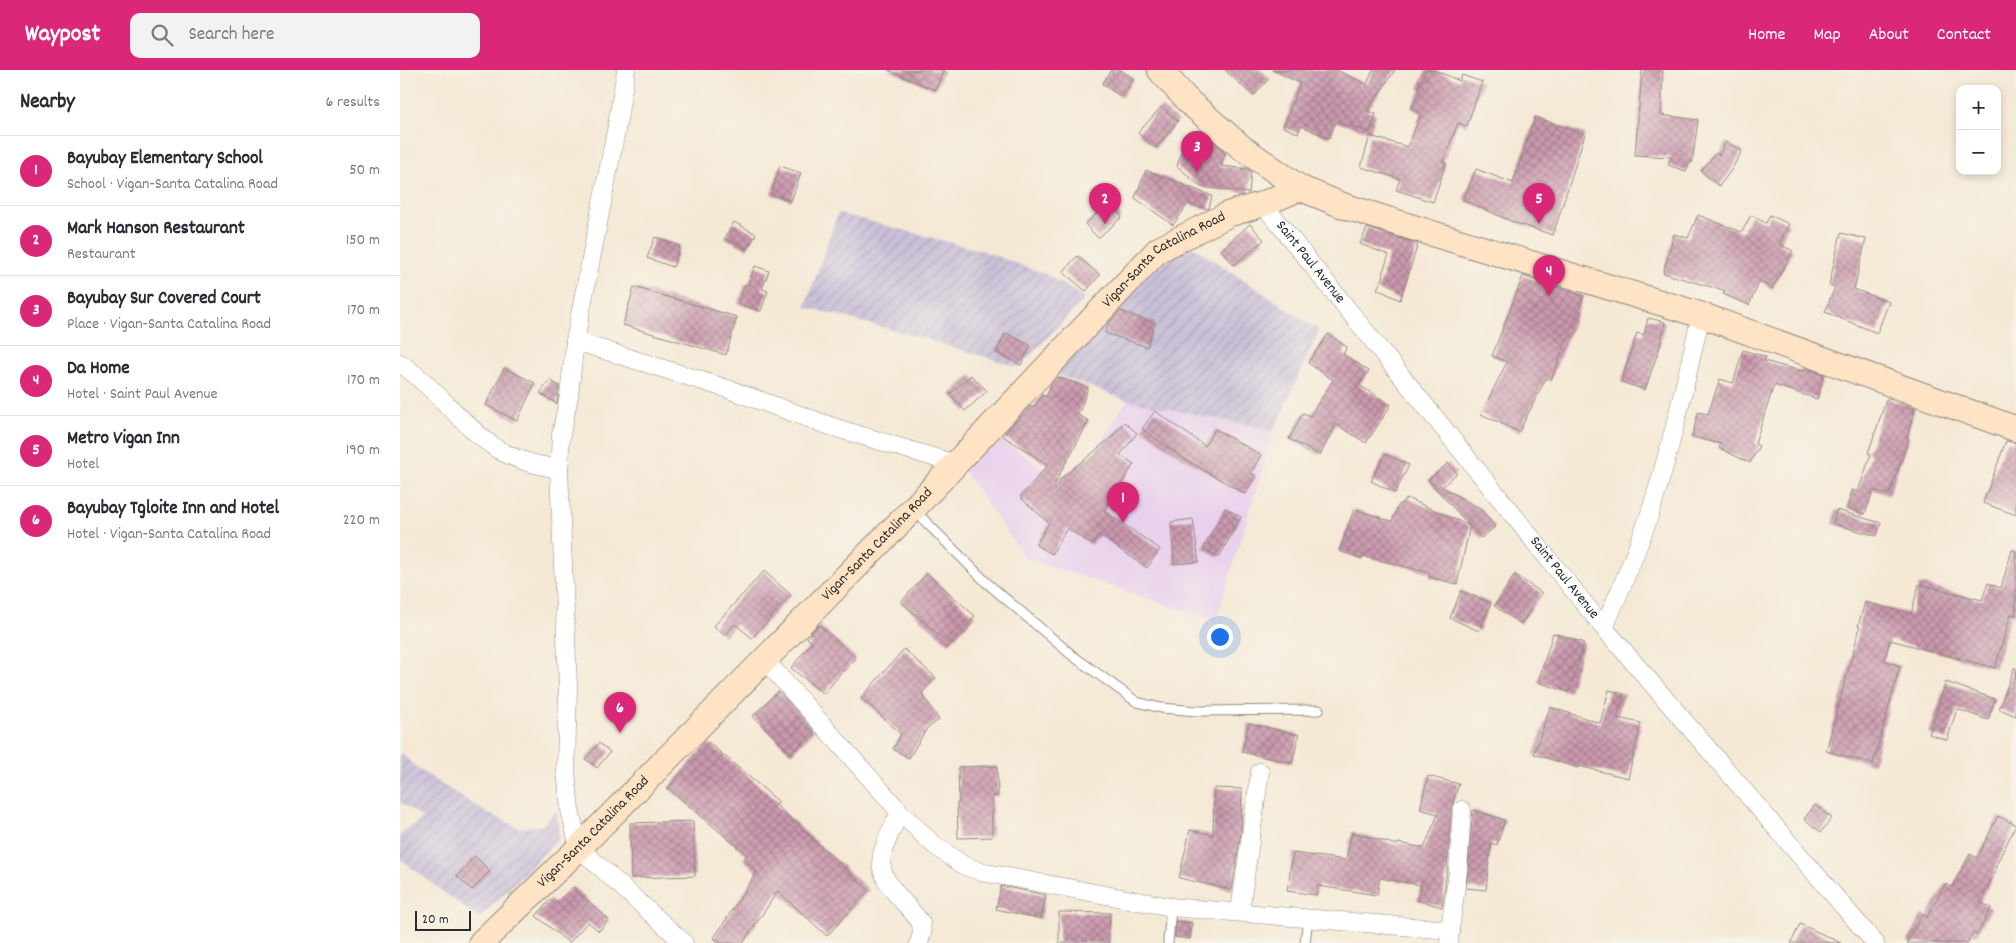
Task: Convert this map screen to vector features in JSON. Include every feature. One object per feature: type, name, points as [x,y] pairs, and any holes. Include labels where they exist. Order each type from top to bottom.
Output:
[{"type":"main road","points":[[1160,70],[1188,101],[1242,147],[1300,188],[1344,206],[1701,315],[2016,429]]},
{"type":"main road","name":"Vigan-Santa Catalina Road","points":[[481,943],[579,848],[913,509],[1158,250],[1229,214],[1263,204],[1300,188]]},
{"type":"street","points":[[626,70],[575,341],[569,396],[561,436],[559,469],[568,685],[566,771],[570,810],[579,848],[684,943]]},
{"type":"street","name":"Saint Paul Avenue","points":[[1263,204],[1604,628],[1875,943]]},
{"type":"street","points":[[1604,628],[1635,555],[1652,508],[1675,425],[1701,315]]},
{"type":"street","points":[[575,341],[728,389],[833,427],[956,464]]},
{"type":"street","points":[[400,363],[413,372],[467,424],[495,447],[514,458],[534,465],[559,469]]},
{"type":"street","points":[[764,659],[900,812],[934,845],[963,865],[981,872],[1171,907],[1308,917],[1450,936],[1458,871],[1462,810]]},
{"type":"street","points":[[1240,912],[1260,772]]},
{"type":"street","points":[[900,812],[882,853],[882,875],[922,923],[920,943]]},
{"type":"lane","points":[[913,509],[987,583],[1073,656],[1137,702],[1161,708],[1198,710],[1318,710]]},
{"type":"lane","points":[[1168,943],[1171,907]]},
{"type":"lane","points":[[1306,943],[1308,917]]},
{"type":"shaded area","points":[[838,213],[983,251],[1045,274],[1085,298],[1019,367],[908,334],[805,307]]},
{"type":"shaded area","points":[[1189,244],[1319,330],[1274,431],[1127,400],[1050,372],[1134,284]]},
{"type":"shaded area","points":[[1127,400],[1274,431],[1216,621],[1025,558],[962,468],[991,433],[1072,488]]},
{"type":"shaded area","points":[[400,752],[418,769],[487,813],[520,828],[543,825],[557,809],[559,838],[479,919],[400,859],[400,835],[423,818],[400,802]]},
{"type":"building","points":[[888,70],[944,70],[935,90]]},
{"type":"building","points":[[1111,70],[1121,70],[1134,79],[1122,97],[1102,84]]},
{"type":"building","points":[[1225,70],[1259,70],[1269,79],[1253,96]]},
{"type":"building","points":[[1272,70],[1336,70],[1367,84],[1373,70],[1395,70],[1367,111],[1376,114],[1370,132],[1336,122],[1329,138],[1301,126],[1298,133],[1283,127],[1300,83]]},
{"type":"building","points":[[1426,70],[1434,70],[1460,81],[1462,75],[1482,82],[1467,126],[1458,123],[1443,162],[1446,163],[1433,202],[1396,190],[1400,179],[1361,167],[1370,136],[1408,147],[1421,113],[1411,108],[1421,89],[1418,88]]},
{"type":"building","points":[[1642,70],[1663,70],[1661,115],[1698,120],[1692,163],[1690,162],[1686,171],[1668,165],[1671,157],[1635,155]]},
{"type":"building","points":[[1161,107],[1178,121],[1155,148],[1138,133]]},
{"type":"building","points":[[1535,117],[1585,134],[1553,235],[1516,223],[1463,200],[1476,169],[1513,183]]},
{"type":"building","points":[[1186,135],[1214,142],[1225,152],[1221,166],[1248,169],[1251,172],[1249,193],[1201,187],[1177,166]]},
{"type":"building","points":[[1726,142],[1742,151],[1730,172],[1719,186],[1701,171],[1716,153],[1719,155]]},
{"type":"building","points":[[780,166],[801,173],[791,201],[771,194]]},
{"type":"building","points":[[1146,170],[1212,196],[1209,208],[1188,204],[1173,225],[1135,198]]},
{"type":"building","points":[[1110,203],[1122,217],[1098,238],[1085,224]]},
{"type":"building","points":[[1698,215],[1742,232],[1751,215],[1766,223],[1770,215],[1789,224],[1779,244],[1793,251],[1772,289],[1760,281],[1749,305],[1723,294],[1725,291],[1663,273],[1674,234],[1688,238]]},
{"type":"building","points":[[734,222],[756,234],[747,249],[725,238]]},
{"type":"building","points":[[1250,224],[1264,240],[1234,265],[1221,250]]},
{"type":"building","points":[[1367,228],[1418,244],[1400,300],[1377,289],[1384,275],[1382,274],[1389,255],[1360,244]]},
{"type":"building","points":[[1841,233],[1866,239],[1854,289],[1889,302],[1877,333],[1825,312],[1835,287],[1829,285]]},
{"type":"building","points":[[655,237],[680,246],[673,267],[647,258]]},
{"type":"building","points":[[1077,256],[1100,275],[1086,291],[1063,272]]},
{"type":"building","points":[[755,266],[769,271],[762,289],[768,291],[761,311],[738,304],[745,284],[748,285]]},
{"type":"building","points":[[1523,276],[1584,296],[1551,380],[1546,378],[1519,432],[1481,414],[1507,362],[1492,356]]},
{"type":"building","points":[[634,287],[737,317],[726,355],[623,325]]},
{"type":"building","points":[[1120,311],[1155,323],[1147,347],[1105,333],[1109,323]]},
{"type":"building","points":[[1648,318],[1665,322],[1660,346],[1645,390],[1621,382],[1637,333],[1644,335]]},
{"type":"building","points":[[1006,333],[1031,346],[1021,365],[996,352]]},
{"type":"building","points":[[1328,334],[1347,347],[1343,354],[1369,371],[1359,385],[1391,405],[1366,443],[1336,424],[1320,455],[1289,439],[1303,413],[1310,416],[1333,380],[1308,363]]},
{"type":"building","points":[[1743,350],[1766,357],[1764,361],[1804,372],[1805,368],[1824,375],[1817,399],[1774,385],[1755,444],[1759,446],[1750,463],[1719,448],[1721,444],[1692,437],[1698,412],[1708,414],[1720,379],[1733,383]]},
{"type":"building","points":[[504,368],[535,383],[517,421],[486,405]]},
{"type":"building","points":[[971,375],[987,391],[965,411],[950,394]]},
{"type":"building","points":[[1058,377],[1088,388],[1078,415],[1089,421],[1054,484],[1112,437],[1124,422],[1137,433],[1120,455],[1134,464],[1104,511],[1160,549],[1147,568],[1099,535],[1092,545],[1067,528],[1052,554],[1036,545],[1049,523],[1020,497],[1048,465],[1003,436],[1030,406],[1033,408],[1042,395],[1046,397],[1051,384]]},
{"type":"building","points":[[550,380],[559,386],[557,404],[540,393]]},
{"type":"building","points":[[1887,398],[1915,408],[1907,437],[1909,438],[1889,495],[1873,490],[1865,514],[1847,508],[1852,490],[1858,492],[1871,454],[1868,453]]},
{"type":"building","points":[[1155,411],[1205,446],[1215,429],[1261,455],[1251,473],[1256,476],[1245,494],[1181,457],[1142,429]]},
{"type":"building","points":[[2006,441],[2016,443],[2016,515],[1983,503]]},
{"type":"building","points":[[1385,454],[1409,465],[1395,493],[1371,481]]},
{"type":"building","points":[[1448,463],[1457,473],[1442,487],[1482,510],[1495,527],[1481,538],[1428,480]]},
{"type":"building","points":[[1407,498],[1470,526],[1457,584],[1429,577],[1430,573],[1363,556],[1362,559],[1339,551],[1354,509],[1382,518],[1380,522],[1384,519],[1392,521],[1398,506]]},
{"type":"building","points":[[1225,508],[1241,517],[1219,557],[1203,548]]},
{"type":"building","points":[[1836,510],[1881,523],[1877,536],[1833,524]]},
{"type":"building","points":[[1193,519],[1199,562],[1174,564],[1171,522]]},
{"type":"building","points":[[2012,550],[2016,551],[2016,615],[2011,614],[1995,668],[1890,640],[1884,660],[1900,666],[1873,764],[1826,751],[1865,602],[1911,614],[1919,584],[1982,600],[1988,583],[2001,588]]},
{"type":"building","points":[[764,571],[791,595],[752,638],[735,624],[725,636],[714,626]]},
{"type":"building","points":[[927,573],[975,616],[949,644],[901,602]]},
{"type":"building","points":[[1515,575],[1542,593],[1521,624],[1494,606]]},
{"type":"building","points":[[1461,591],[1491,603],[1479,631],[1450,618]]},
{"type":"building","points":[[819,625],[856,658],[845,671],[843,670],[824,694],[791,668],[812,642],[807,638]]},
{"type":"building","points":[[1553,633],[1584,643],[1569,692],[1538,682]]},
{"type":"building","points":[[904,649],[936,678],[922,693],[939,720],[927,728],[909,758],[893,749],[901,734],[861,698]]},
{"type":"building","points":[[2014,668],[2016,668],[2016,716],[1999,709]]},
{"type":"building","points":[[1946,682],[1995,699],[1988,720],[1957,709],[1947,740],[1929,734]]},
{"type":"building","points":[[1609,690],[1624,694],[1617,718],[1641,723],[1628,778],[1579,766],[1578,768],[1534,754],[1550,707],[1600,723]]},
{"type":"building","points":[[778,691],[814,731],[791,754],[753,716]]},
{"type":"building","points":[[1249,723],[1299,735],[1292,763],[1242,752]]},
{"type":"building","points":[[708,742],[779,802],[776,805],[869,890],[827,936],[778,891],[743,943],[721,943],[714,938],[757,872],[743,859],[747,855],[668,788]]},
{"type":"building","points":[[599,743],[610,752],[597,768],[585,759]]},
{"type":"building","points":[[997,766],[998,796],[992,796],[992,837],[958,838],[958,767]]},
{"type":"building","points":[[1428,776],[1459,784],[1451,809],[1447,870],[1442,907],[1417,900],[1421,885],[1380,878],[1377,895],[1318,886],[1316,895],[1287,891],[1293,853],[1346,860],[1352,832],[1397,845],[1398,843],[1424,848],[1438,814],[1420,809]]},
{"type":"building","points":[[1214,788],[1242,789],[1241,831],[1232,890],[1179,878],[1190,830],[1213,835]]},
{"type":"building","points":[[1815,805],[1832,818],[1821,832],[1804,819]]},
{"type":"building","points":[[1473,810],[1505,820],[1497,845],[1491,843],[1486,890],[1466,888]]},
{"type":"building","points":[[1998,816],[2016,825],[1980,902],[1991,908],[1977,935],[1973,933],[1967,943],[1907,943],[1922,914],[1927,917],[1945,884],[1952,887],[1970,854],[1977,858]]},
{"type":"building","points":[[693,821],[695,876],[631,878],[630,823]]},
{"type":"building","points":[[475,856],[490,871],[472,890],[457,876]]},
{"type":"building","points":[[1001,886],[1046,895],[1041,919],[996,909]]},
{"type":"building","points":[[573,887],[609,920],[599,931],[588,922],[569,943],[536,916],[550,900],[554,904]]},
{"type":"building","points":[[1059,912],[1110,913],[1109,943],[1059,943]]},
{"type":"building","points":[[1176,921],[1192,923],[1190,939],[1175,937]]},
{"type":"building","points":[[1800,924],[1841,943],[1791,943]]},
{"type":"place","name":"Bayubay Sur Covered Court","points":[[1197,172]]},
{"type":"place","name":"Mark Hanson Restaurant","points":[[1105,224]]},
{"type":"place","name":"Metro Vigan Inn","points":[[1539,224]]},
{"type":"place","name":"Da Home","points":[[1549,296]]},
{"type":"place","name":"Bayubay Elementary School","points":[[1123,523]]},
{"type":"place","name":"Bayubay Tgloite Inn and Hotel","points":[[620,733]]}]
